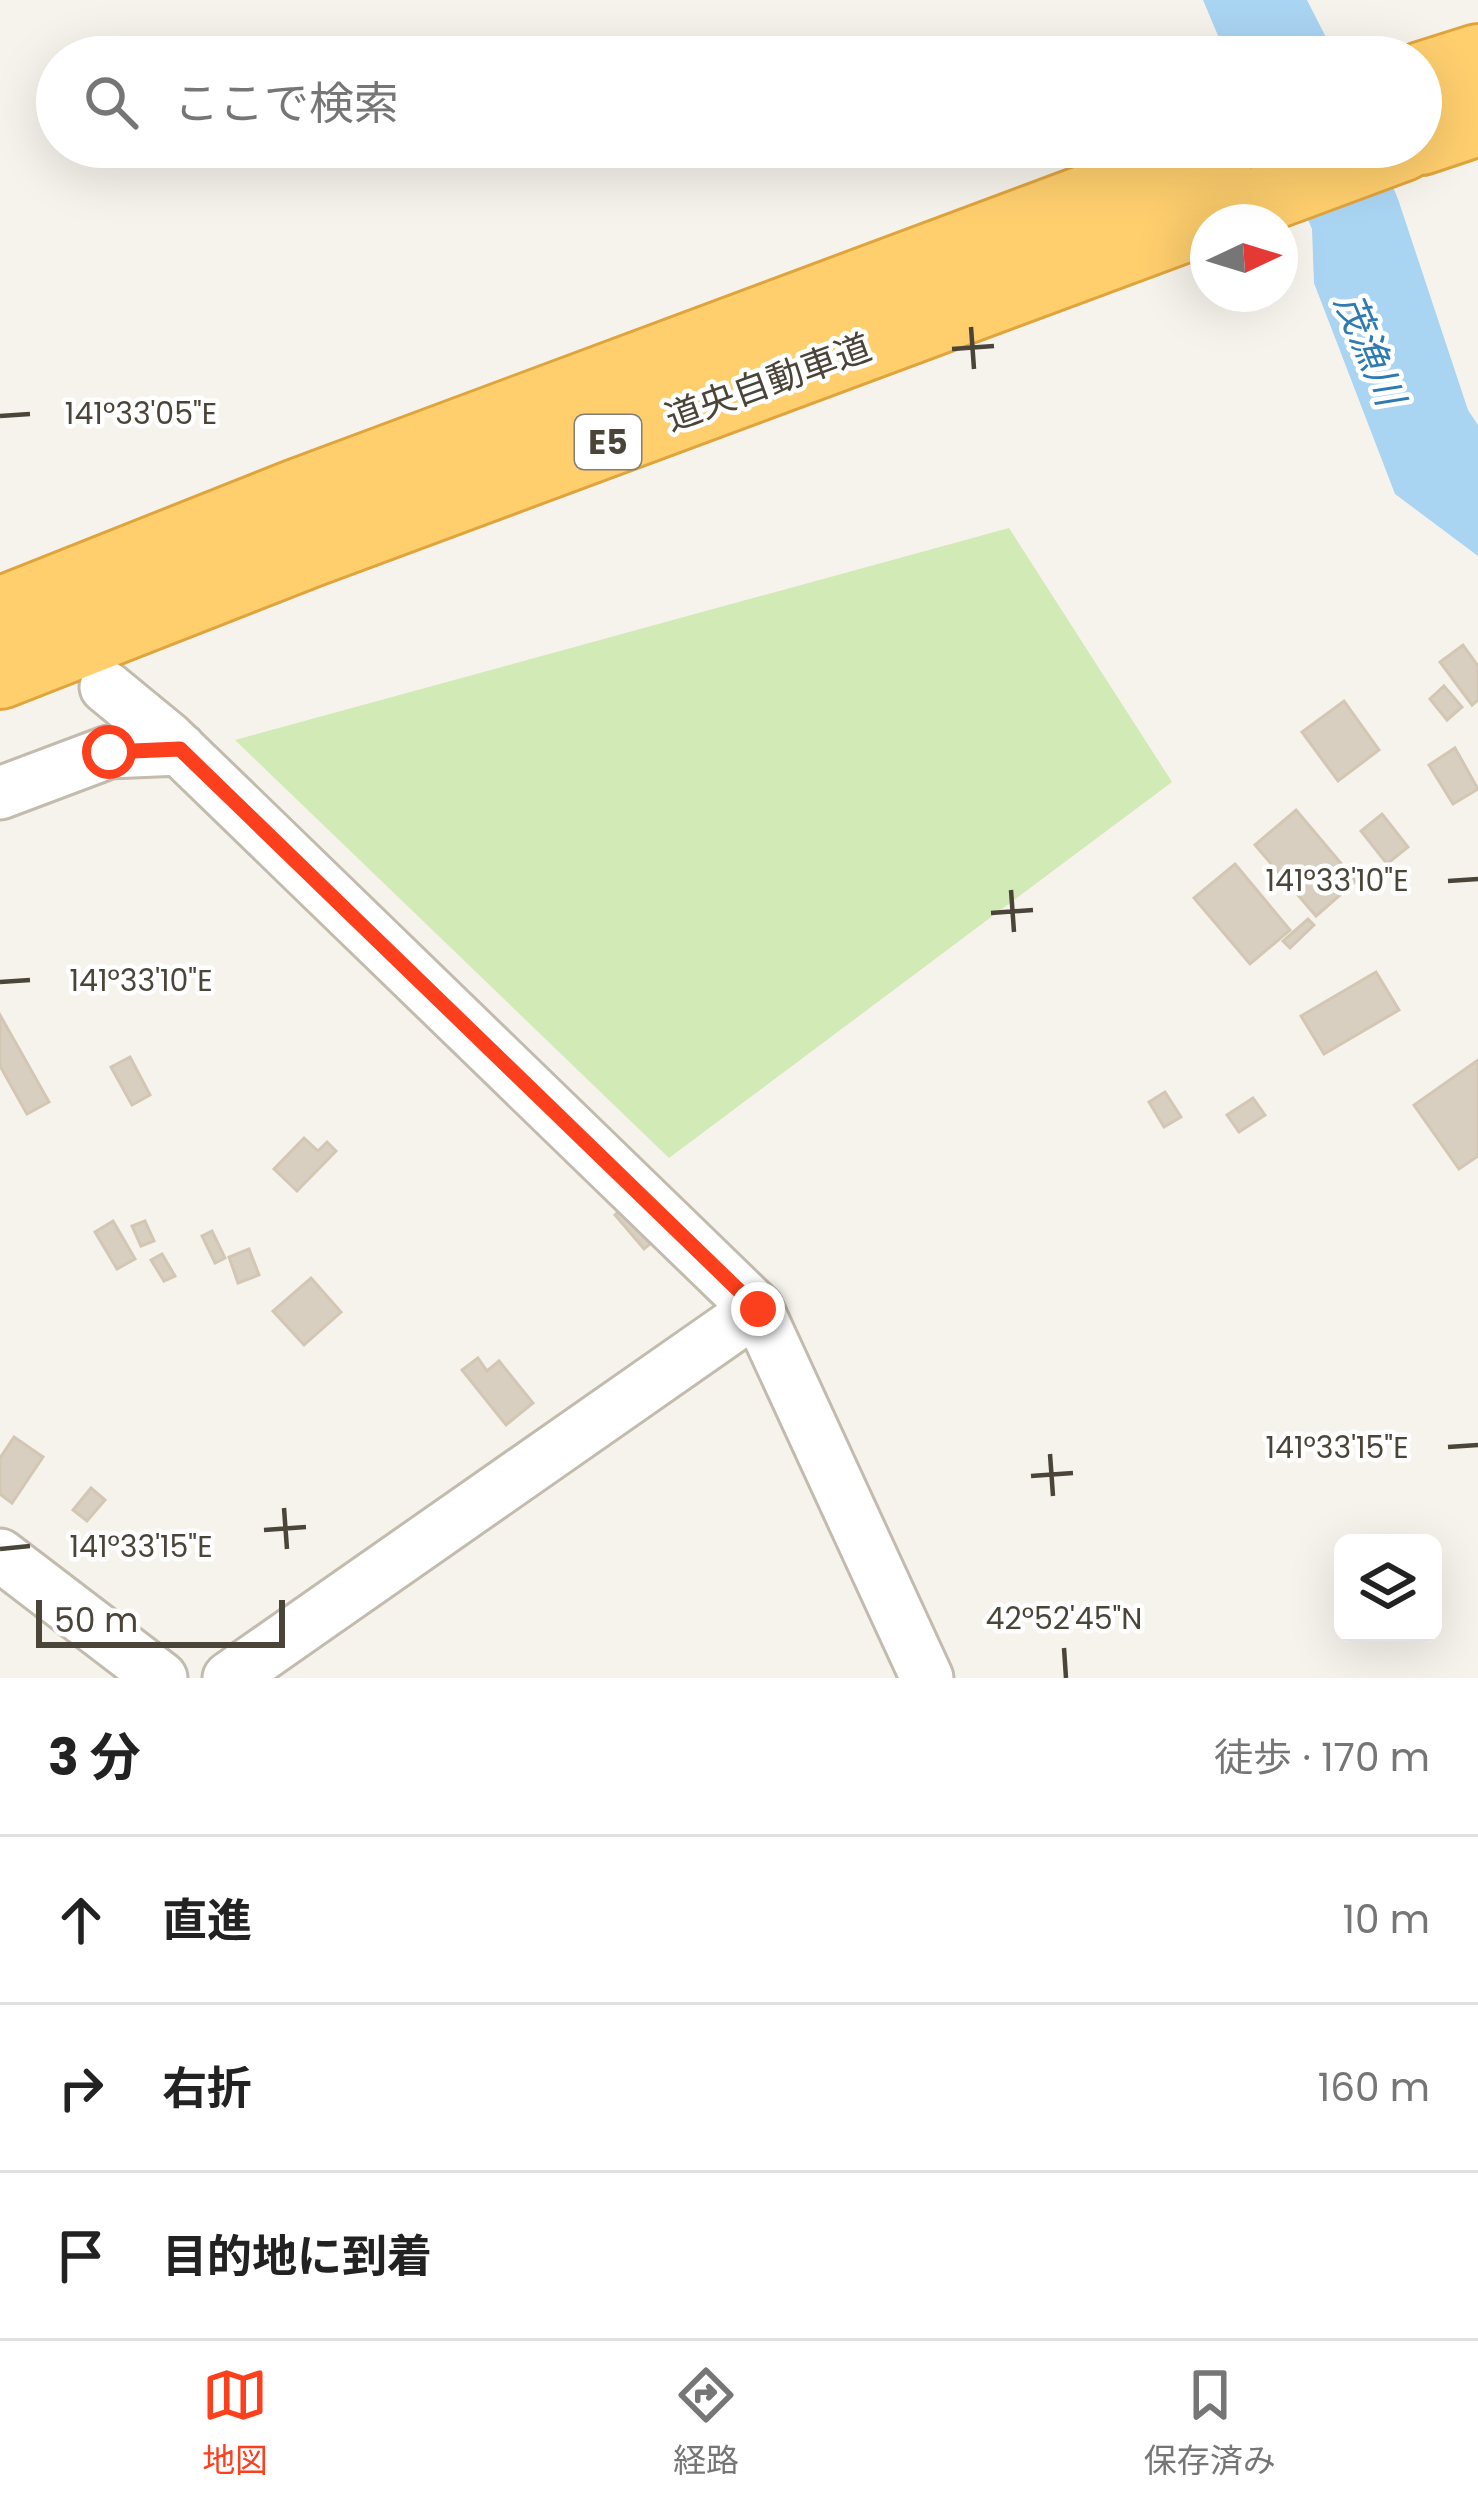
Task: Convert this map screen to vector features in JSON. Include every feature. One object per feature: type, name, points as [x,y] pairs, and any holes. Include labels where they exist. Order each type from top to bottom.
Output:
[{"type":"highway","name":"道央自動車道","points":[[0,611],[297,493],[1214,173]]},
{"type":"highway","name":"道央自動車道","points":[[0,674],[311,553],[1214,173]]},
{"type":"street","points":[[106,687],[180,749],[758,1309],[927,1678]]},
{"type":"street","points":[[0,793],[109,752],[180,749]]},
{"type":"street","points":[[230,1678],[758,1309]]},
{"type":"street","points":[[0,1555],[160,1678]]},
{"type":"green space","points":[[1009,528],[1172,782],[669,1158],[235,740]]},
{"type":"water","points":[[1203,0],[1307,0],[1325,36],[1218,36]]},
{"type":"water","name":"茂漁川","points":[[1286,168],[1385,168],[1468,410],[1478,425],[1478,556],[1395,494],[1314,283],[1312,229]]},
{"type":"building","points":[[1463,645],[1478,666],[1478,700],[1472,705],[1440,662]]},
{"type":"building","points":[[1444,686],[1462,707],[1447,720],[1430,699]]},
{"type":"building","points":[[1344,701],[1379,750],[1338,781],[1302,732]]},
{"type":"building","points":[[1455,748],[1478,789],[1453,804],[1429,765]]},
{"type":"building","points":[[1296,810],[1356,881],[1316,916],[1255,845]]},
{"type":"building","points":[[1382,814],[1408,847],[1387,864],[1361,831]]},
{"type":"building","points":[[1235,864],[1290,930],[1250,964],[1194,898]]},
{"type":"building","points":[[1308,919],[1314,925],[1290,948],[1283,941]]},
{"type":"building","points":[[1376,972],[1399,1010],[1324,1054],[1301,1016]]},
{"type":"building","points":[[0,1015],[49,1102],[27,1114],[0,1066]]},
{"type":"building","points":[[130,1057],[150,1095],[132,1105],[111,1067]]},
{"type":"building","points":[[1478,1060],[1478,1156],[1459,1169],[1414,1105]]},
{"type":"building","points":[[1165,1092],[1181,1117],[1164,1127],[1149,1102]]},
{"type":"building","points":[[1253,1098],[1265,1115],[1239,1132],[1227,1115]]},
{"type":"building","points":[[304,1138],[318,1151],[327,1142],[336,1151],[297,1191],[274,1169]]},
{"type":"building","points":[[634,1198],[664,1232],[644,1249],[615,1215]]},
{"type":"building","points":[[113,1221],[135,1259],[117,1269],[95,1232]]},
{"type":"building","points":[[145,1221],[154,1241],[141,1246],[132,1226]]},
{"type":"building","points":[[212,1231],[225,1258],[215,1263],[202,1236]]},
{"type":"building","points":[[249,1249],[259,1275],[238,1283],[229,1257]]},
{"type":"building","points":[[162,1254],[175,1276],[164,1281],[151,1260]]},
{"type":"building","points":[[311,1278],[341,1312],[304,1345],[273,1311]]},
{"type":"building","points":[[478,1358],[487,1371],[499,1361],[533,1403],[506,1425],[462,1370]]},
{"type":"building","points":[[14,1437],[43,1457],[12,1503],[0,1494],[0,1458]]},
{"type":"building","points":[[91,1488],[105,1500],[87,1521],[73,1510]]},
{"type":"route","points":[[109,752],[180,749],[758,1309]]}]
